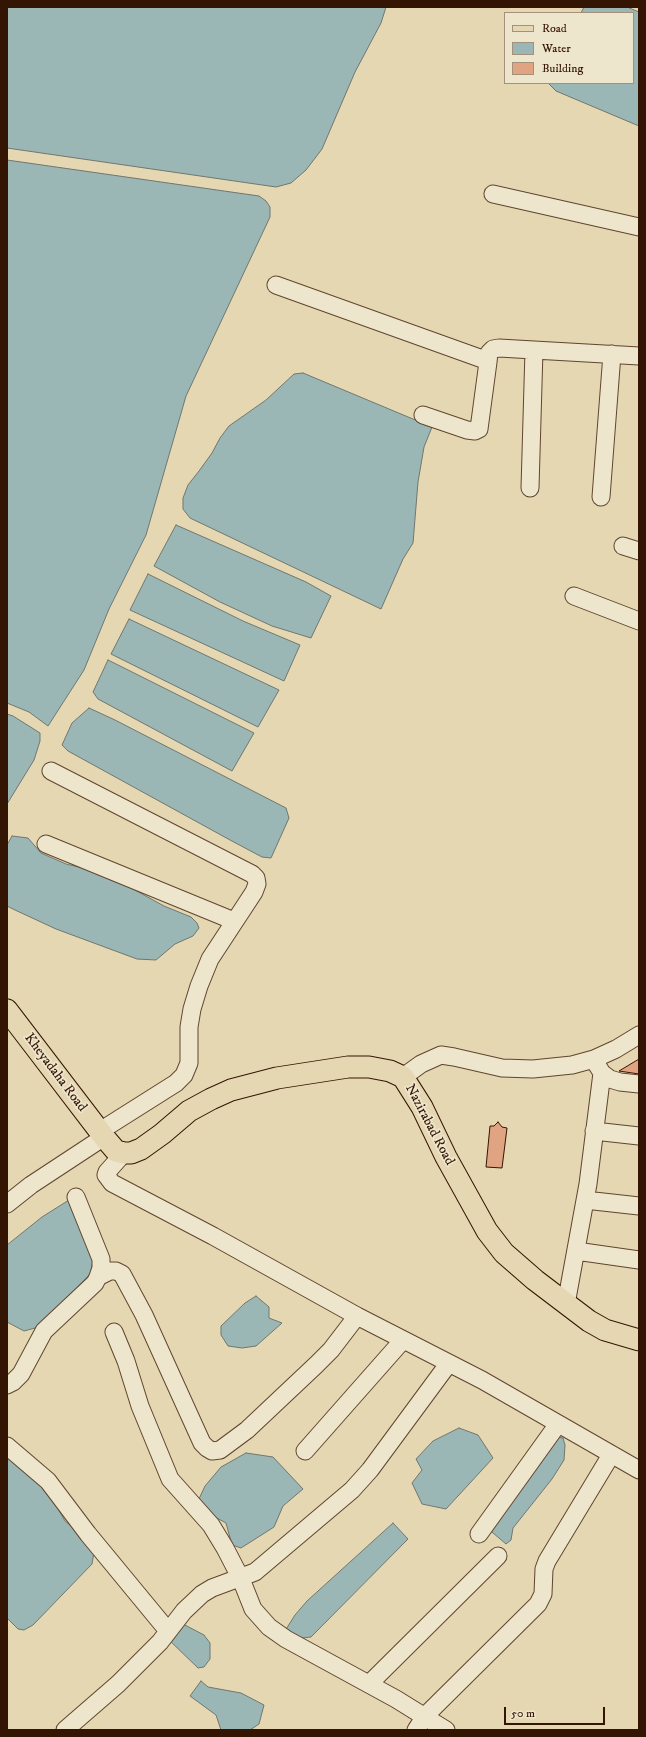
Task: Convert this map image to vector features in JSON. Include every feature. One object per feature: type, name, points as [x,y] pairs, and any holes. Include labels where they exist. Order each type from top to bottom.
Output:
[{"type":"main road","name":"Kheyadaha Road","points":[[7,1010],[111,1143]]},
{"type":"main road","name":"Nazirabad Road","points":[[111,1143],[131,1153],[141,1149],[162,1134],[188,1111],[232,1090],[262,1082],[316,1070],[348,1066],[369,1067],[390,1071],[403,1077],[422,1107],[446,1157],[486,1232],[504,1253],[535,1280],[589,1321],[605,1330],[639,1340]]},
{"type":"street","points":[[492,194],[639,227]]},
{"type":"street","points":[[276,285],[488,361]]},
{"type":"street","points":[[423,415],[467,430],[475,431],[479,429],[489,353],[492,349],[639,356]]},
{"type":"street","points":[[530,488],[534,350]]},
{"type":"street","points":[[601,497],[612,354]]},
{"type":"street","points":[[574,596],[639,620]]},
{"type":"street","points":[[7,1204],[31,1185],[111,1143],[184,1075],[188,1063],[189,1027],[192,1008],[199,986],[210,959],[255,888],[256,878],[252,874],[51,771]]},
{"type":"street","points":[[46,844],[234,921]]},
{"type":"street","points":[[566,1304],[585,1200],[594,1131],[598,1066],[616,1049],[639,1035]]},
{"type":"street","points":[[403,1077],[427,1061],[440,1055],[502,1068],[533,1069],[572,1065],[598,1066],[610,1078],[620,1082],[639,1084]]},
{"type":"street","points":[[594,1131],[639,1136]]},
{"type":"street","points":[[111,1143],[106,1175],[112,1183],[207,1233],[357,1316],[482,1380],[639,1470]]},
{"type":"street","points":[[7,1385],[13,1382],[21,1374],[44,1331],[95,1283],[98,1277],[101,1268],[101,1259],[76,1197]]},
{"type":"street","points":[[585,1200],[639,1206]]},
{"type":"street","points":[[576,1251],[639,1260]]},
{"type":"street","points":[[98,1277],[110,1271],[116,1271],[122,1274],[144,1315],[202,1442],[212,1451],[220,1450],[247,1430],[330,1350],[357,1316]]},
{"type":"street","points":[[114,1332],[126,1361],[140,1406],[170,1479],[211,1525],[241,1579],[253,1609],[269,1627],[286,1639],[369,1684],[421,1723],[446,1730]]},
{"type":"street","points":[[305,1451],[403,1340]]},
{"type":"street","points":[[66,1730],[118,1684],[160,1642],[184,1611],[202,1594],[212,1588],[241,1579],[255,1572],[352,1490],[370,1470],[448,1363]]},
{"type":"street","points":[[478,1534],[558,1424]]},
{"type":"street","points":[[7,1446],[48,1481],[88,1534],[168,1631]]},
{"type":"street","points":[[421,1723],[538,1604],[544,1594],[544,1569],[547,1561],[611,1455]]},
{"type":"street","points":[[369,1684],[498,1556]]},
{"type":"water","points":[[7,7],[386,7],[381,23],[355,72],[322,149],[306,170],[291,183],[276,187],[7,148]]},
{"type":"water","points":[[584,7],[627,7],[639,12],[639,126],[556,91],[549,84],[634,84],[634,12],[582,12]]},
{"type":"water","points":[[7,160],[259,196],[266,201],[270,207],[270,217],[186,396],[146,535],[109,609],[84,670],[48,726],[29,712],[7,703]]},
{"type":"water","points":[[303,373],[432,427],[424,447],[418,482],[413,543],[403,559],[381,609],[190,518],[183,509],[183,498],[188,485],[212,453],[220,438],[229,426],[266,400],[294,374]]},
{"type":"water","points":[[176,525],[306,582],[331,596],[311,638],[272,626],[220,602],[154,566]]},
{"type":"water","points":[[148,574],[243,621],[300,645],[284,681],[130,610]]},
{"type":"water","points":[[129,619],[279,690],[258,727],[111,654]]},
{"type":"water","points":[[108,660],[254,733],[232,771],[98,699],[93,692]]},
{"type":"water","points":[[89,708],[286,808],[289,818],[271,858],[262,857],[68,751],[62,745],[72,723]]},
{"type":"water","points":[[7,714],[13,716],[40,733],[40,741],[34,760],[7,804]]},
{"type":"water","points":[[12,836],[28,838],[41,853],[66,864],[104,873],[164,906],[191,917],[197,923],[199,928],[193,936],[175,944],[156,960],[137,959],[56,929],[15,910],[7,906],[7,845]]},
{"type":"water","points":[[69,1200],[75,1209],[93,1261],[90,1274],[39,1327],[24,1331],[7,1322],[7,1245],[42,1217]]},
{"type":"water","points":[[256,1296],[269,1307],[269,1318],[282,1323],[256,1346],[242,1348],[228,1346],[221,1335],[221,1326],[245,1303]]},
{"type":"water","points":[[459,1428],[478,1435],[493,1458],[446,1509],[422,1504],[412,1483],[422,1470],[416,1459],[433,1441]]},
{"type":"water","points":[[552,1436],[563,1438],[565,1445],[564,1460],[552,1479],[513,1528],[511,1540],[506,1544],[486,1527]]},
{"type":"water","points":[[246,1453],[273,1457],[303,1489],[283,1506],[274,1527],[241,1548],[232,1545],[226,1523],[206,1512],[198,1501],[205,1486],[221,1467]]},
{"type":"water","points":[[7,1458],[20,1466],[45,1486],[65,1521],[87,1539],[94,1552],[92,1564],[33,1625],[24,1630],[18,1629],[7,1618]]},
{"type":"water","points":[[393,1523],[408,1539],[311,1637],[292,1639],[283,1634],[295,1615],[307,1601]]},
{"type":"water","points":[[183,1624],[204,1635],[210,1643],[210,1659],[204,1667],[198,1668],[166,1637]]},
{"type":"water","points":[[201,1681],[208,1687],[241,1693],[264,1705],[259,1724],[250,1730],[221,1730],[216,1715],[190,1696]]},
{"type":"building","points":[[639,1059],[639,1074],[619,1071]]},
{"type":"building","points":[[498,1122],[502,1127],[507,1128],[502,1168],[486,1167],[490,1126],[494,1126]]}]
